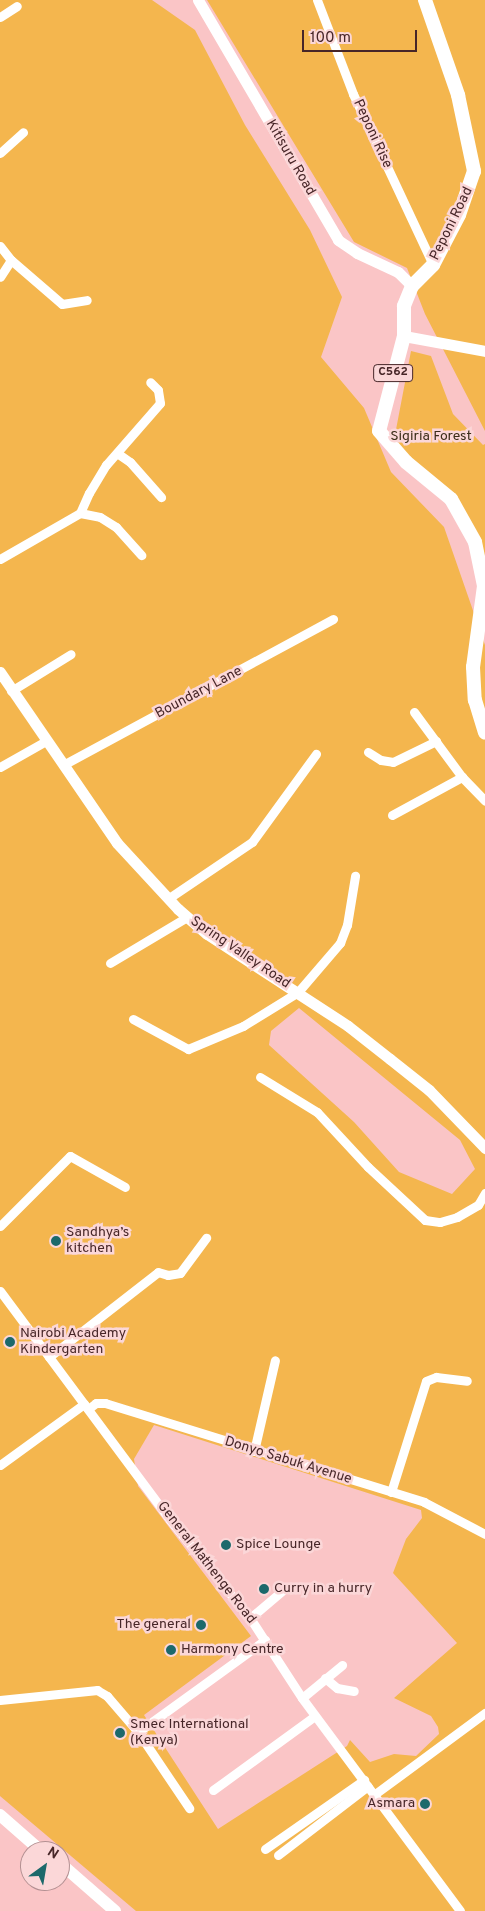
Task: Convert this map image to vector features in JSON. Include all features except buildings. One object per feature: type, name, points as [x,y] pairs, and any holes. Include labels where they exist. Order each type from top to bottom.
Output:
[{"type":"main road","name":"Peponi Road","points":[[425,0],[458,96],[474,172],[459,215],[433,265],[412,286],[402,310],[404,336],[380,431],[387,436],[393,449],[406,462],[451,499],[475,542],[484,586],[473,667],[475,700],[485,732]]},
{"type":"main road","points":[[0,1815],[29,1841]]},
{"type":"main road","points":[[70,1872],[115,1911]]},
{"type":"street","name":"Kitisuru Road","points":[[198,0],[338,240],[357,253],[398,272],[412,286]]},
{"type":"street","name":"Peponi Rise","points":[[317,0],[354,94],[433,265]]},
{"type":"street","points":[[0,18],[17,6]]},
{"type":"street","points":[[0,153],[23,132]]},
{"type":"street","points":[[0,246],[11,260],[62,304],[87,300]]},
{"type":"street","points":[[0,277],[11,260]]},
{"type":"street","points":[[404,336],[485,351]]},
{"type":"street","points":[[0,559],[80,513],[89,493],[117,453],[160,402],[158,390],[150,382]]},
{"type":"street","points":[[117,453],[130,462],[162,497]]},
{"type":"street","points":[[80,513],[100,517],[116,527],[141,555]]},
{"type":"street","name":"Boundary Lane","points":[[63,765],[333,619]]},
{"type":"street","points":[[11,691],[71,654]]},
{"type":"street","name":"Spring Valley Road","points":[[0,672],[11,691],[118,843],[187,917],[348,1026],[429,1090],[485,1148]]},
{"type":"street","points":[[414,712],[462,777],[485,801]]},
{"type":"street","points":[[0,767],[46,741]]},
{"type":"street","points":[[368,752],[381,760],[393,762],[436,741]]},
{"type":"street","points":[[169,898],[252,842],[316,754]]},
{"type":"street","points":[[392,815],[462,777]]},
{"type":"street","points":[[133,1019],[188,1049],[243,1026],[298,992],[340,943],[347,925],[355,876]]},
{"type":"street","points":[[110,963],[187,917]]},
{"type":"street","points":[[260,1077],[317,1112],[368,1167],[425,1220],[440,1222],[457,1218],[478,1205],[485,1193]]},
{"type":"street","points":[[0,1226],[70,1156],[125,1187]]},
{"type":"street","points":[[49,1356],[158,1272],[168,1275],[180,1273],[206,1238]]},
{"type":"street","name":"General Mathenge Road","points":[[0,1291],[170,1520],[250,1618],[302,1698],[460,1911]]},
{"type":"street","points":[[254,1451],[275,1360]]},
{"type":"street","points":[[391,1492],[426,1381],[436,1377],[467,1380]]},
{"type":"street","name":"Donyo Sabuk Avenue","points":[[86,1407],[105,1403],[254,1451],[391,1492],[445,1511],[485,1534]]},
{"type":"street","points":[[0,1465],[86,1407]]},
{"type":"street","points":[[250,1618],[282,1591]]},
{"type":"street","points":[[138,1732],[265,1640]]},
{"type":"street","points":[[302,1698],[342,1665]]},
{"type":"street","points":[[325,1678],[337,1688],[354,1690]]},
{"type":"street","points":[[0,1700],[97,1690],[107,1696],[138,1732],[189,1808]]},
{"type":"street","points":[[375,1794],[485,1712]]},
{"type":"street","points":[[213,1790],[315,1716]]},
{"type":"street","points":[[266,1849],[366,1783]]},
{"type":"street","points":[[278,1855],[366,1783]]},
{"type":"green space","points":[[0,0],[152,0],[195,30],[245,125],[310,230],[342,297],[321,357],[364,408],[391,472],[444,527],[485,645],[485,1911],[136,1911],[70,1855],[70,1841],[53,1841],[0,1796]],"holes":[[[299,1008],[460,1140],[475,1169],[452,1194],[399,1172],[354,1122],[269,1045],[271,1031]],[[154,1425],[421,1510],[422,1518],[406,1539],[393,1573],[457,1643],[394,1698],[431,1716],[438,1727],[439,1734],[416,1756],[394,1754],[370,1762],[350,1740],[347,1746],[218,1829],[144,1715],[251,1636],[138,1486],[134,1459]]]},
{"type":"green space","points":[[207,0],[485,0],[485,431],[425,314],[407,268],[354,242]]},
{"type":"green space","name":"Sigiria Forest","points":[[411,351],[431,356],[453,414],[483,445],[485,444],[485,563],[480,538],[407,458],[394,440]]},
{"type":"place","name":"Sandhya’s kitchen","points":[[56,1241]]},
{"type":"place","name":"Nairobi Academy Kindergarten","points":[[10,1342]]},
{"type":"place","name":"Spice Lounge","points":[[226,1545]]},
{"type":"place","name":"Curry in a hurry","points":[[264,1589]]},
{"type":"place","name":"The general","points":[[201,1625]]},
{"type":"place","name":"Harmony Centre","points":[[171,1650]]},
{"type":"place","name":"Smec International (Kenya)","points":[[120,1733]]},
{"type":"place","name":"Asmara","points":[[425,1804]]}]
